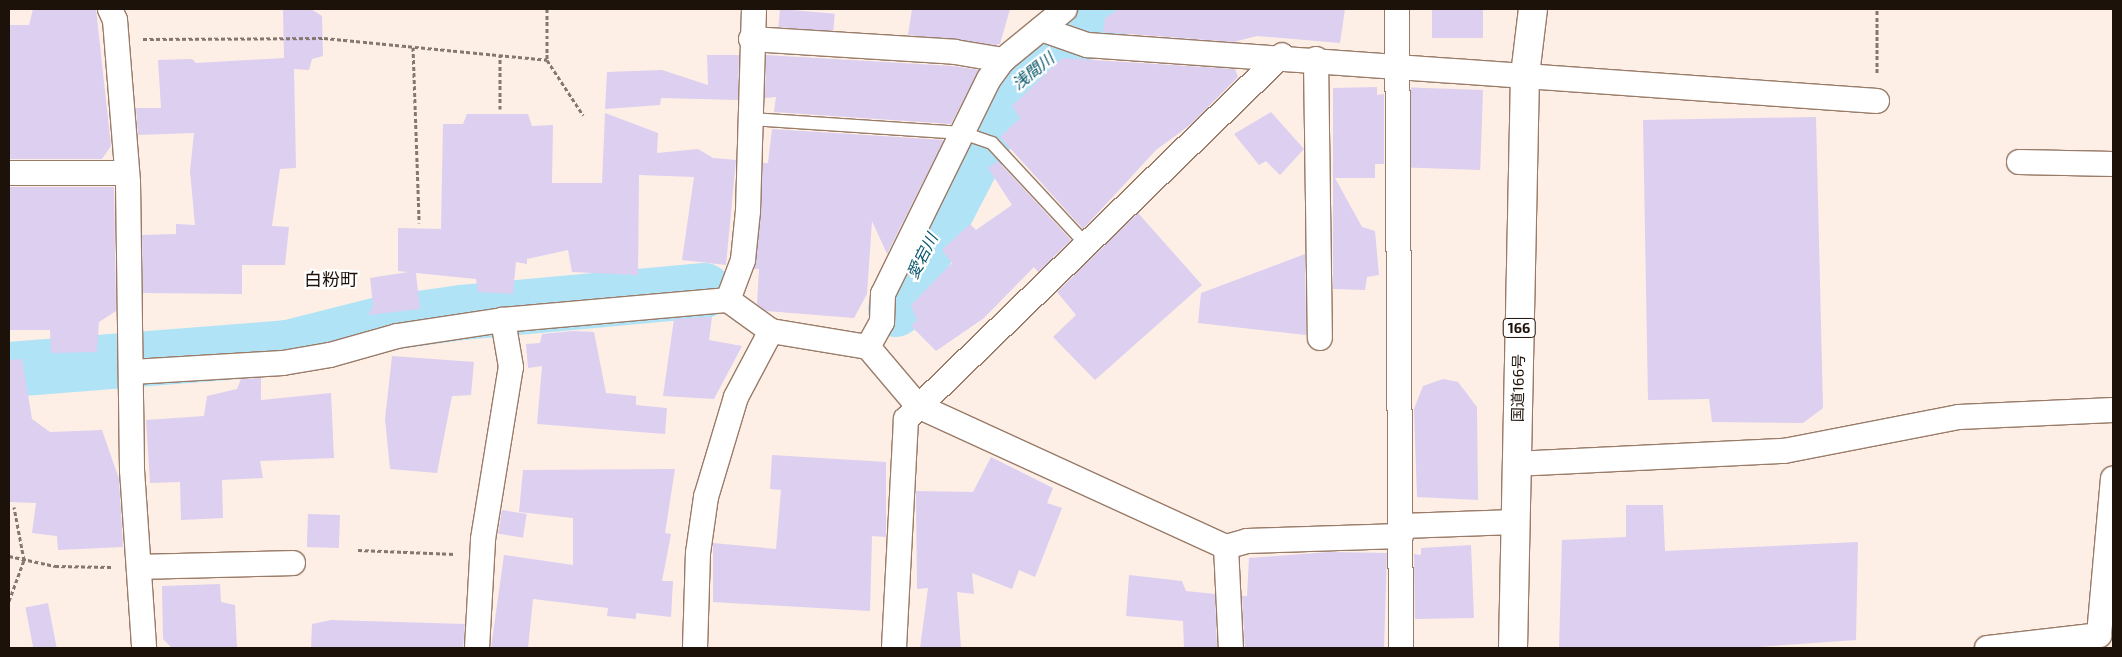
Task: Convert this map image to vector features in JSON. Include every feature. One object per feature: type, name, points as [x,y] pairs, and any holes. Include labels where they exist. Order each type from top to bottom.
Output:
[{"type":"highway","name":"国道166号","points":[[1513,648],[1525,75],[1533,9]]},
{"type":"street","points":[[110,9],[115,39],[124,173],[139,567],[144,648]]},
{"type":"street","points":[[728,300],[743,260],[751,119],[751,39],[754,9]]},
{"type":"street","points":[[868,347],[882,322],[883,294],[1003,60],[1042,30],[1065,9]]},
{"type":"street","points":[[1397,9],[1401,648]]},
{"type":"street","points":[[1042,30],[1087,45],[1282,56],[1877,101]]},
{"type":"street","points":[[751,39],[955,52],[1003,60]]},
{"type":"street","points":[[894,648],[906,419],[1085,242],[1282,56]]},
{"type":"street","points":[[1316,59],[1320,338]]},
{"type":"street","points":[[2019,162],[2113,164]]},
{"type":"street","points":[[9,173],[124,173]]},
{"type":"street","points":[[132,363],[283,363],[330,355],[397,336],[503,320],[728,300],[771,330],[868,347],[918,406],[1226,548],[1247,541],[1515,522]]},
{"type":"street","points":[[477,648],[486,555],[483,539],[511,367],[503,320]]},
{"type":"street","points":[[695,648],[698,553],[706,497],[736,397],[771,330]]},
{"type":"street","points":[[1516,464],[1784,451],[1959,417],[2113,410]]},
{"type":"street","points":[[1987,648],[2103,640],[2113,479]]},
{"type":"street","points":[[1226,548],[1231,648]]},
{"type":"street","points":[[139,567],[293,563]]},
{"type":"lane","points":[[751,119],[966,134],[992,143],[1085,242]]},
{"type":"path","points":[[547,9],[547,60],[583,115]]},
{"type":"path","points":[[1877,9],[1877,101]]},
{"type":"path","points":[[115,39],[324,38],[547,60]]},
{"type":"path","points":[[413,47],[419,223]]},
{"type":"path","points":[[500,55],[500,109]]},
{"type":"path","points":[[9,600],[24,560],[14,507]]},
{"type":"path","points":[[358,550],[486,555]]},
{"type":"path","points":[[9,556],[55,566],[139,567]]},
{"type":"building","points":[[33,9],[96,9],[111,146],[102,159],[9,159],[9,25],[29,25]]},
{"type":"building","points":[[283,9],[311,9],[322,16],[323,56],[312,59],[309,70],[294,69],[296,168],[280,169],[272,226],[289,227],[285,265],[242,265],[242,294],[143,293],[142,235],[176,234],[176,224],[195,225],[190,171],[194,133],[138,135],[136,108],[161,108],[158,60],[192,59],[196,63],[284,58]]},
{"type":"building","points":[[780,9],[835,14],[833,32],[778,27]]},
{"type":"building","points":[[912,9],[1010,9],[1000,44],[995,45],[908,35]]},
{"type":"building","points":[[1119,9],[1345,9],[1340,43],[1257,36],[1233,42],[1103,32],[1105,18]]},
{"type":"building","points":[[1432,9],[1483,9],[1483,38],[1432,38]]},
{"type":"building","points":[[707,55],[739,55],[738,100],[661,98],[660,105],[605,109],[607,72],[662,70],[708,85]]},
{"type":"building","points":[[766,55],[953,66],[979,70],[951,124],[774,112],[776,97],[765,98]]},
{"type":"building","points":[[1062,58],[1235,69],[1238,77],[1190,125],[1156,150],[1083,229],[1000,137],[1020,118],[1012,106]]},
{"type":"building","points":[[1377,87],[1377,95],[1384,94],[1384,164],[1375,164],[1375,178],[1335,178],[1362,227],[1375,231],[1379,275],[1367,277],[1365,290],[1333,289],[1333,88]]},
{"type":"building","points":[[1411,87],[1483,90],[1480,170],[1408,167]]},
{"type":"building","points":[[1271,112],[1304,149],[1280,175],[1266,161],[1259,165],[1234,134]]},
{"type":"building","points":[[605,113],[658,133],[657,153],[698,149],[713,158],[736,160],[726,265],[682,260],[694,177],[639,175],[638,275],[572,272],[568,250],[527,259],[527,264],[516,262],[513,294],[478,292],[476,279],[416,273],[420,309],[368,315],[373,306],[370,278],[408,272],[398,271],[398,228],[441,229],[443,124],[463,124],[467,114],[528,114],[532,126],[553,125],[552,183],[602,183]]},
{"type":"building","points":[[1816,117],[1823,408],[1803,423],[1712,422],[1709,399],[1648,400],[1643,120]]},
{"type":"building","points":[[772,129],[944,140],[887,254],[872,221],[867,294],[854,318],[766,311],[757,304],[759,269],[754,269],[763,163],[768,163]]},
{"type":"building","points":[[998,161],[1071,240],[1038,272],[1034,267],[984,318],[936,351],[911,326],[917,320],[911,305],[952,263],[942,250],[970,224],[976,230],[1012,205],[988,168]]},
{"type":"building","points":[[9,187],[114,187],[116,311],[99,322],[97,352],[51,353],[50,330],[9,330]]},
{"type":"building","points":[[1138,213],[1202,285],[1095,380],[1053,337],[1076,315],[1057,292]]},
{"type":"building","points":[[1305,254],[1306,335],[1198,323],[1201,293]]},
{"type":"building","points":[[712,317],[709,340],[742,346],[714,399],[663,396],[674,319]]},
{"type":"building","points":[[573,331],[594,332],[606,393],[636,396],[636,405],[667,408],[665,434],[537,424],[542,366],[528,368],[526,344],[540,343],[542,334]]},
{"type":"building","points":[[392,356],[474,362],[471,395],[452,396],[437,473],[390,469],[385,419]]},
{"type":"building","points":[[22,359],[32,419],[50,432],[102,430],[119,479],[123,547],[58,550],[57,536],[32,533],[36,503],[9,502],[9,360]]},
{"type":"building","points":[[261,378],[261,400],[331,393],[334,458],[260,461],[263,478],[222,480],[223,518],[181,520],[180,482],[150,483],[146,420],[204,416],[207,396],[237,389],[241,379]]},
{"type":"building","points":[[1443,379],[1458,382],[1477,407],[1478,500],[1417,497],[1414,409],[1423,386]]},
{"type":"building","points":[[772,455],[886,462],[886,537],[872,536],[870,611],[713,602],[713,543],[776,549],[781,490],[770,489]]},
{"type":"building","points":[[991,457],[1053,488],[1047,503],[1062,508],[1035,577],[1019,570],[1012,589],[972,573],[974,594],[957,592],[961,648],[920,648],[928,588],[917,589],[916,491],[973,492]]},
{"type":"building","points":[[675,469],[665,533],[671,534],[662,581],[673,581],[671,617],[636,613],[636,619],[607,616],[608,608],[533,599],[528,648],[491,648],[504,555],[573,565],[573,518],[519,512],[523,470]]},
{"type":"building","points":[[1626,505],[1663,505],[1665,551],[1858,542],[1856,640],[1744,648],[1559,648],[1562,540],[1626,537]]},
{"type":"building","points":[[502,510],[527,514],[523,538],[498,534]]},
{"type":"building","points":[[308,514],[340,515],[339,548],[307,547]]},
{"type":"building","points":[[1471,545],[1474,618],[1415,619],[1414,554],[1421,555],[1421,548]]},
{"type":"building","points":[[1329,552],[1387,553],[1384,648],[1245,648],[1242,596],[1247,596],[1249,558]]},
{"type":"building","points":[[1129,575],[1182,581],[1186,591],[1215,594],[1217,648],[1184,648],[1183,621],[1126,616]]},
{"type":"building","points":[[220,584],[221,602],[235,605],[237,648],[172,648],[163,639],[162,586]]},
{"type":"building","points":[[48,603],[57,648],[33,648],[25,607]]},
{"type":"building","points":[[331,620],[465,624],[463,648],[311,648],[312,624]]},
{"type":"waterway","name":"浅間川","points":[[895,309],[1010,88],[1111,9]]},
{"type":"waterway","points":[[9,369],[288,347],[383,323],[461,312],[704,290]]},
{"type":"district","name":"白粉町","points":[[331,279]]},
{"type":"water label","name":"愛宕川","points":[[922,256]]}]
